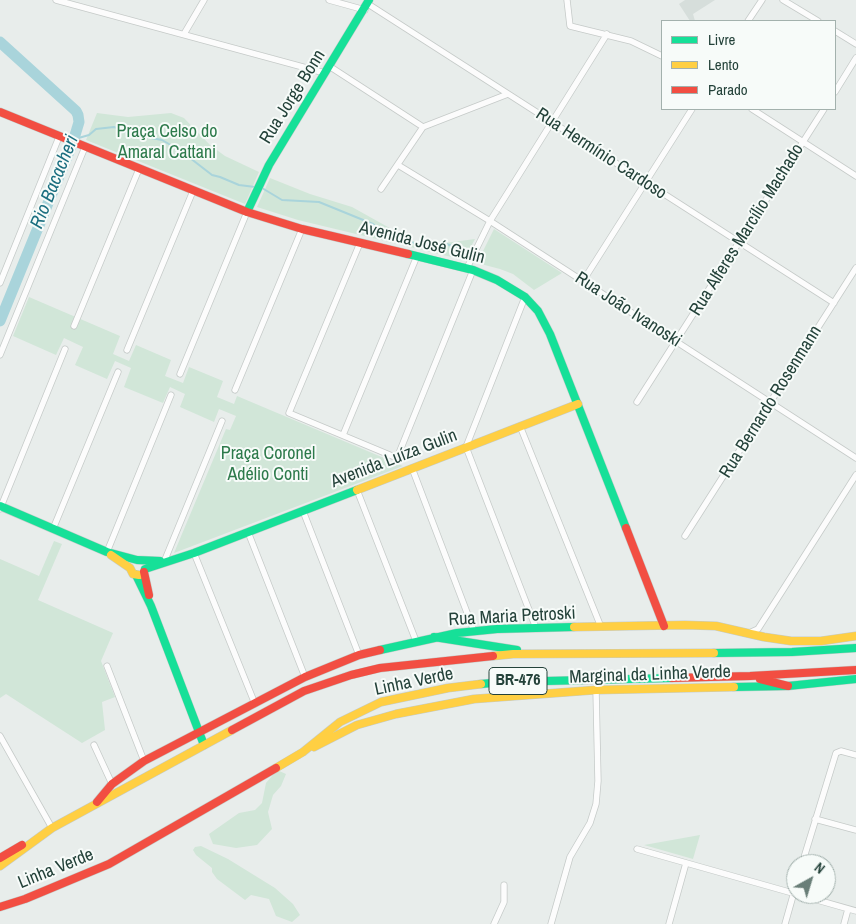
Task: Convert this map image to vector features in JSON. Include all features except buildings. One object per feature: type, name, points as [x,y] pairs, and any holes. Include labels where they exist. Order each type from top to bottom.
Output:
[{"type":"main road","name":"Rua Jorge Bonn","points":[[247,212],[269,165],[367,5]]},
{"type":"main road","name":"Avenida José Gulin","points":[[0,112],[247,212],[302,229],[470,269],[497,280],[525,297],[538,311],[546,326],[664,626]]},
{"type":"main road","name":"Avenida Luíza Gulin","points":[[144,571],[578,404]]},
{"type":"main road","points":[[0,507],[107,552],[130,568],[132,573],[136,575],[151,606],[204,745]]},
{"type":"main road","name":"Avenida Luíza Gulin","points":[[107,552],[139,560],[164,562]]},
{"type":"main road","points":[[130,568],[131,564],[139,560],[144,564],[151,606]]},
{"type":"main road","points":[[136,575],[140,575],[144,571]]},
{"type":"main road","name":"Rua Maria Petroski","points":[[94,805],[112,784],[144,761],[306,677],[359,655],[434,637],[474,631],[536,628],[716,626],[764,637]]},
{"type":"main road","points":[[764,637],[791,641],[821,641],[856,636]]},
{"type":"main road","points":[[434,637],[543,654]]},
{"type":"main road","points":[[836,650],[856,641]]},
{"type":"main road","name":"Linha Verde","points":[[0,866],[52,828],[204,745],[304,691],[351,675],[380,668],[462,659],[543,654],[792,652],[856,648]]},
{"type":"main road","name":"Linha Verde","points":[[0,906],[25,899],[109,864],[303,752],[340,722],[382,702],[448,688],[512,681],[750,676],[856,670]]},
{"type":"main road","points":[[750,676],[788,686]]},
{"type":"main road","name":"Marginal da Linha Verde","points":[[303,752],[357,725],[421,708],[464,700],[596,690],[788,686],[856,679]]},
{"type":"main road","points":[[0,858],[52,828]]},
{"type":"main road","points":[[0,912],[25,899]]},
{"type":"street","points":[[56,0],[327,70],[423,127]]},
{"type":"street","points":[[184,34],[204,0]]},
{"type":"street","name":"Rua Hermínio Cardoso","points":[[329,0],[367,5],[834,303]]},
{"type":"street","points":[[568,0],[570,26],[631,41],[661,56]]},
{"type":"street","points":[[749,20],[762,0]]},
{"type":"street","points":[[783,0],[816,20]]},
{"type":"street","points":[[836,32],[856,44]]},
{"type":"street","points":[[360,243],[289,413],[397,458],[490,221],[607,34]]},
{"type":"street","points":[[836,90],[856,58]]},
{"type":"street","points":[[381,189],[423,127],[508,94]]},
{"type":"street","points":[[583,281],[691,110]]},
{"type":"street","points":[[754,110],[856,176]]},
{"type":"street","name":"Rua Alferes Marcílio Machado","points":[[637,402],[823,110]]},
{"type":"street","points":[[0,283],[62,138]]},
{"type":"street","points":[[0,355],[82,146]]},
{"type":"street","name":"Rua João Ivanoski","points":[[398,165],[490,221],[856,458]]},
{"type":"street","points":[[74,326],[139,169]]},
{"type":"street","points":[[127,350],[193,191]]},
{"type":"street","points":[[180,374],[247,212]]},
{"type":"street","points":[[235,390],[302,229]]},
{"type":"street","points":[[343,435],[417,256]]},
{"type":"street","name":"Rua Bernardo Rosenmann","points":[[685,536],[856,268]]},
{"type":"street","points":[[525,297],[466,447],[536,628]]},
{"type":"street","points":[[0,507],[65,349]]},
{"type":"street","points":[[53,529],[118,372]]},
{"type":"street","points":[[107,552],[171,395]]},
{"type":"street","points":[[164,562],[222,421]]},
{"type":"street","points":[[520,426],[601,627]]},
{"type":"street","points":[[412,468],[474,631]]},
{"type":"street","points":[[749,633],[758,629],[856,475]]},
{"type":"street","points":[[357,490],[416,641]]},
{"type":"street","points":[[303,510],[359,655]]},
{"type":"street","points":[[248,532],[306,677]]},
{"type":"street","points":[[194,553],[255,704]]},
{"type":"street","points":[[758,629],[764,637]]},
{"type":"street","points":[[107,666],[144,761]]},
{"type":"street","points":[[551,924],[570,857],[590,823],[596,804],[598,781],[596,690]]},
{"type":"street","points":[[1,739],[52,828]]},
{"type":"street","points":[[94,745],[112,784]]},
{"type":"street","points":[[805,854],[835,755],[841,752],[856,756]]},
{"type":"street","points":[[815,819],[856,830]]},
{"type":"street","points":[[637,849],[786,891]]},
{"type":"street","points":[[669,924],[686,863]]},
{"type":"street","points":[[494,924],[504,902],[504,885]]},
{"type":"street","points":[[785,924],[792,904]]},
{"type":"street","points":[[830,904],[856,911]]},
{"type":"street","points":[[844,924],[848,909]]},
{"type":"shaded area","points":[[685,0],[715,0],[693,14],[695,20],[689,20],[679,4]]},
{"type":"green space","name":"Praça Celso do Amaral Cattani","points":[[97,113],[128,117],[171,113],[184,118],[210,145],[225,156],[259,172],[245,204],[86,140]]},
{"type":"green space","points":[[270,178],[310,194],[352,207],[413,241],[428,244],[475,239],[464,260],[298,220],[257,207]]},
{"type":"green space","points":[[494,229],[562,273],[534,290],[513,274],[477,263]]},
{"type":"green space","name":"Praça Coronel Adélio Conti","points":[[29,297],[120,336],[113,354],[129,361],[136,345],[171,360],[165,376],[183,383],[189,367],[223,381],[217,397],[234,404],[237,396],[403,466],[174,553],[226,429],[230,430],[236,416],[219,409],[214,422],[180,407],[185,394],[170,387],[163,403],[124,387],[131,368],[115,361],[107,379],[75,365],[83,347],[64,338],[56,355],[13,336]]},
{"type":"green space","points":[[54,541],[62,544],[38,600],[113,633],[101,661],[115,697],[102,702],[105,730],[82,743],[6,694],[0,698],[0,559],[39,576]]},
{"type":"green space","points":[[277,770],[286,774],[281,786],[273,795],[268,812],[272,829],[257,845],[236,848],[213,844],[209,834],[239,813],[255,810],[262,803],[266,783]]},
{"type":"green space","points":[[700,835],[693,859],[644,845]]},
{"type":"green space","points":[[201,846],[228,859],[275,888],[293,904],[300,915],[292,922],[276,916],[269,899],[251,895],[245,900],[217,879],[212,872],[212,868],[196,855],[193,850],[195,847]]},
{"type":"waterway","name":"Rio Bacacheri","points":[[0,42],[76,111],[79,122],[73,142],[0,321]]},
{"type":"waterway","points":[[75,139],[89,135],[96,129],[114,127],[123,130],[133,137],[162,140],[181,151],[212,175],[239,185],[255,187]]},
{"type":"waterway","points":[[262,188],[282,200],[319,202],[373,224],[386,234],[414,243],[425,245],[446,244],[460,248]]},
{"type":"traffic: fast","points":[[247,212],[269,165],[369,0]]},
{"type":"traffic: fast","points":[[408,254],[473,270],[497,280],[525,297],[538,311],[550,334],[626,528]]},
{"type":"traffic: fast","points":[[145,569],[194,553],[357,490]]},
{"type":"traffic: fast","points":[[0,506],[107,552],[137,560],[160,561]]},
{"type":"traffic: fast","points":[[136,575],[151,606],[204,745]]},
{"type":"traffic: fast","points":[[380,650],[457,633],[497,629],[574,627]]},
{"type":"traffic: fast","points":[[434,637],[517,650]]},
{"type":"traffic: fast","points":[[714,653],[792,652],[856,648]]},
{"type":"traffic: fast","points":[[481,684],[672,678]]},
{"type":"traffic: fast","points":[[734,687],[788,686],[856,679]]},
{"type":"traffic: slow","points":[[357,490],[578,404]]},
{"type":"traffic: slow","points":[[111,555],[130,568],[133,574],[139,575]]},
{"type":"traffic: slow","points":[[574,627],[716,626],[791,641],[821,641],[856,636]]},
{"type":"traffic: slow","points":[[493,656],[513,654],[714,653]]},
{"type":"traffic: slow","points":[[276,768],[303,752],[340,722],[381,702],[448,688],[481,684]]},
{"type":"traffic: slow","points":[[314,747],[357,725],[396,714],[474,699],[596,690],[734,687]]},
{"type":"traffic: slow","points":[[0,866],[52,828],[232,730]]},
{"type":"traffic: jam","points":[[0,112],[247,212],[302,229],[408,254]]},
{"type":"traffic: jam","points":[[626,528],[664,626]]},
{"type":"traffic: jam","points":[[144,572],[149,595]]},
{"type":"traffic: jam","points":[[97,802],[112,784],[144,761],[305,677],[359,655],[380,650]]},
{"type":"traffic: jam","points":[[232,730],[304,691],[351,675],[380,668],[493,656]]},
{"type":"traffic: jam","points":[[672,678],[856,670]]},
{"type":"traffic: jam","points":[[760,679],[788,686]]},
{"type":"traffic: jam","points":[[0,907],[25,899],[109,864],[276,768]]},
{"type":"traffic: jam","points":[[0,858],[22,845]]}]
